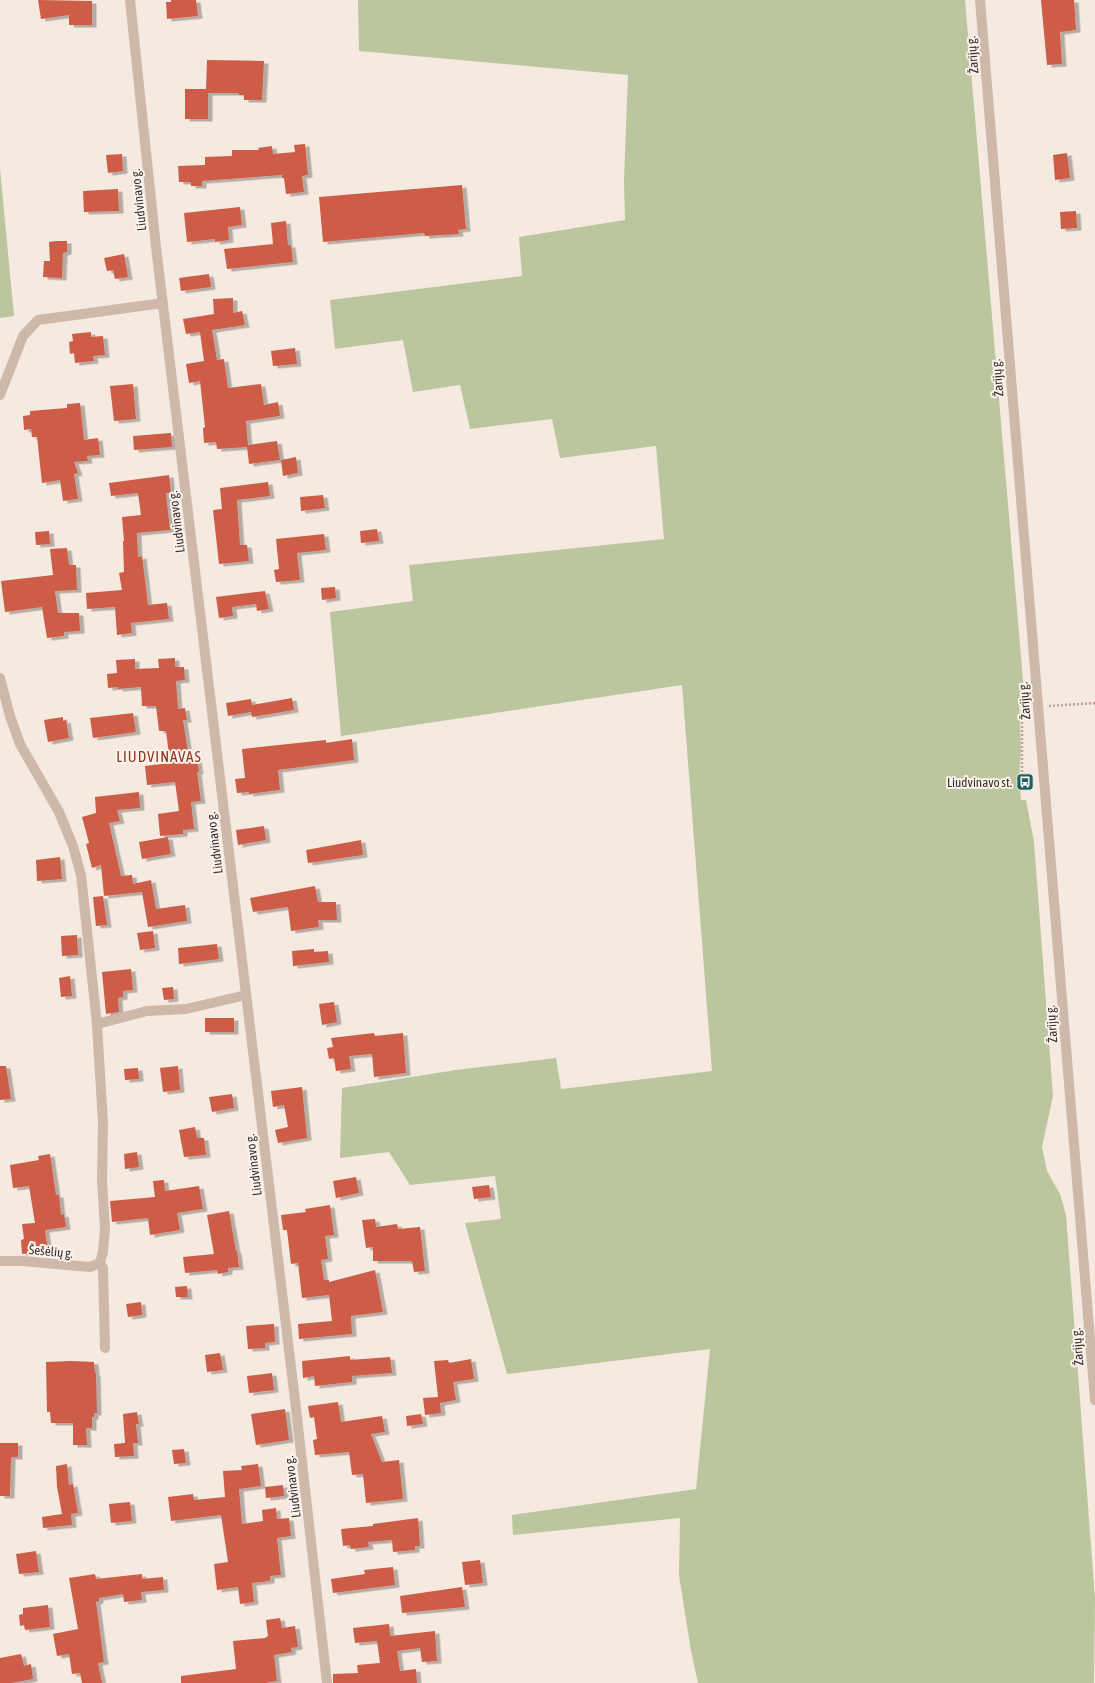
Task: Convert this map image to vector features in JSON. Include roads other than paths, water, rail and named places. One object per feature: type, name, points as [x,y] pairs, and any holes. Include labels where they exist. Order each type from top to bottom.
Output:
[{"type":"street","name":"Liudvinavo g.","points":[[130,0],[163,303],[297,1415],[327,1683]]},
{"type":"street","name":"Žarijų g.","points":[[980,0],[1021,513],[1058,930],[1066,1059],[1095,1400]]},
{"type":"street","points":[[0,395],[23,336],[38,320],[163,303]]},
{"type":"street","points":[[0,678],[10,716],[20,744],[59,812],[73,846],[81,875],[98,1024],[103,1123],[102,1180],[105,1228],[103,1252],[100,1263],[103,1268],[105,1348]]},
{"type":"street","points":[[98,1024],[147,1011],[186,1009],[246,996]]},
{"type":"street","name":"Šešėlių g.","points":[[0,1261],[22,1261],[90,1267],[100,1263]]},
{"type":"place","name":"Liudvinavo st.","points":[[1025,782]]},
{"type":"district","name":"LIUDVINAVAS","points":[[159,757]]}]
